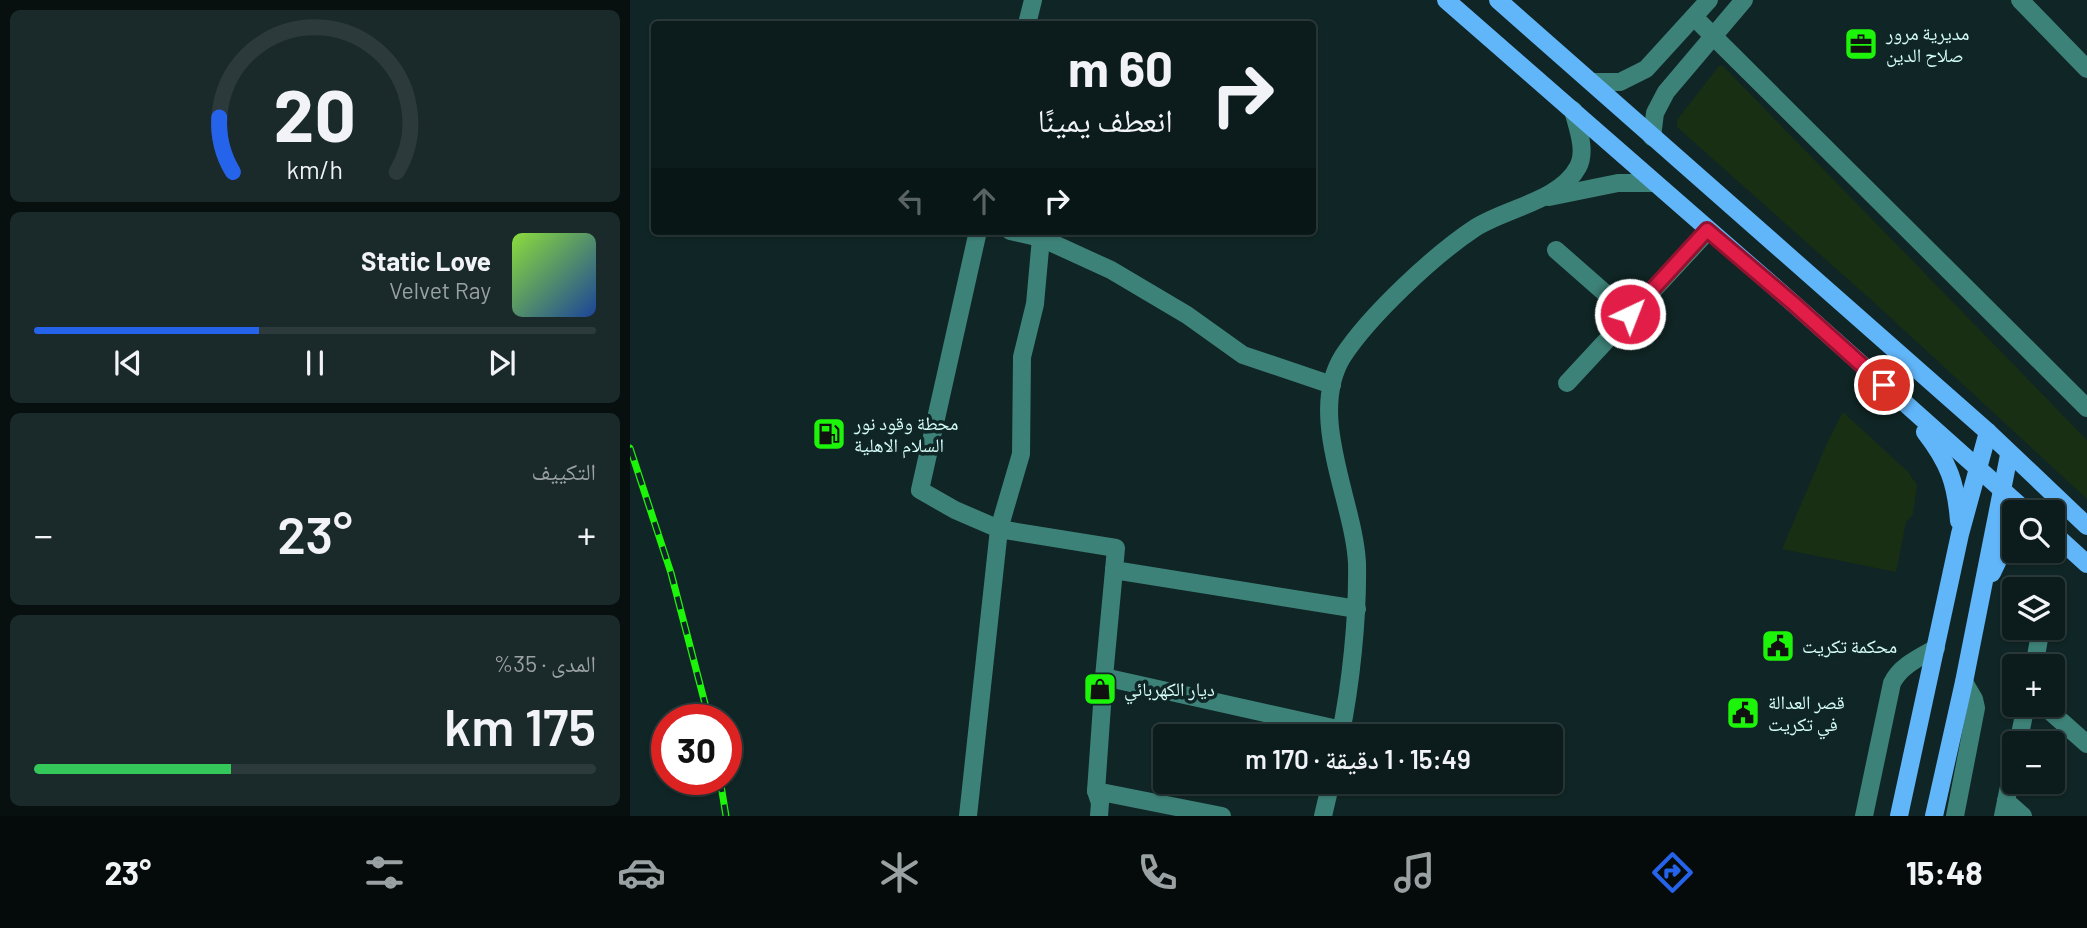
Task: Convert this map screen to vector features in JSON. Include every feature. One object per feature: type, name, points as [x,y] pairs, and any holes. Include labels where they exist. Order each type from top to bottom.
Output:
[{"type":"main road","points":[[1446,0],[1794,304],[2013,500]]},
{"type":"main road","points":[[1498,0],[1988,432],[2087,526]]},
{"type":"main road","points":[[1902,401],[1938,449],[1952,475],[1958,501],[1960,534]]},
{"type":"main road","points":[[1899,816],[1960,534],[1988,432]]},
{"type":"main road","points":[[1934,816],[1983,592],[2009,454]]},
{"type":"main road","points":[[2065,545],[2087,564]]},
{"type":"main road","points":[[1983,592],[2002,553]]},
{"type":"street","points":[[1028,21],[1033,0]]},
{"type":"street","points":[[1592,82],[1620,82],[1637,74],[1653,62],[1709,0]]},
{"type":"street","points":[[1652,137],[1655,113],[1666,92],[1744,0]]},
{"type":"street","points":[[2020,0],[2087,69]]},
{"type":"street","points":[[1694,17],[2087,408]]},
{"type":"street","points":[[1542,198],[1572,176],[1581,160],[1581,142],[1573,110]]},
{"type":"street","points":[[1342,724],[1357,609],[1357,560],[1330,429],[1332,385],[1341,359],[1359,333],[1450,245],[1496,215],[1542,198],[1618,183],[1654,183]]},
{"type":"street","points":[[1567,383],[1707,230]]},
{"type":"street","points":[[977,235],[920,490],[955,510],[999,529],[1116,548],[1096,791],[1100,803],[1099,816]]},
{"type":"street","points":[[1028,235],[1041,238],[1111,270],[1187,315],[1243,355],[1332,385]]},
{"type":"street","points":[[968,816],[999,529],[1021,453],[1022,356],[1035,304],[1041,238]]},
{"type":"street","points":[[1556,250],[1630,314]]},
{"type":"street","points":[[1114,570],[1357,609]]},
{"type":"street","points":[[1864,816],[1892,683],[1903,668],[1936,648]]},
{"type":"street","points":[[1104,677],[1303,724]]},
{"type":"street","points":[[1955,816],[1976,708],[1964,682]]},
{"type":"street","points":[[2057,717],[2087,744]]},
{"type":"street","points":[[1096,791],[1157,809],[1222,816]]},
{"type":"street","points":[[1323,816],[1328,794]]},
{"type":"street","points":[[2005,809],[2023,816]]},
{"type":"green space","points":[[1719,66],[1723,66],[2087,440],[2087,499],[1878,306],[1677,127],[1677,120]]},
{"type":"green space","points":[[1843,412],[1908,472],[1917,485],[1913,514],[1906,522],[1896,572],[1782,549]]},
{"type":"railway","points":[[630,448],[671,573],[705,704]]},
{"type":"railway","points":[[723,795],[726,816]]},
{"type":"place","name":"مديرية مرور صلاح الدين","points":[[1861,44]]},
{"type":"place","name":"محطة وقود نور السلام الاهلية","points":[[829,434]]},
{"type":"place","name":"محكمة تكريت","points":[[1778,646]]},
{"type":"place","name":"ديار الكهربائي","points":[[1100,689]]},
{"type":"place","name":"قصر العدالة في تكريت","points":[[1743,713]]},
{"type":"route","points":[[1630,314],[1707,230],[1884,385]]}]
